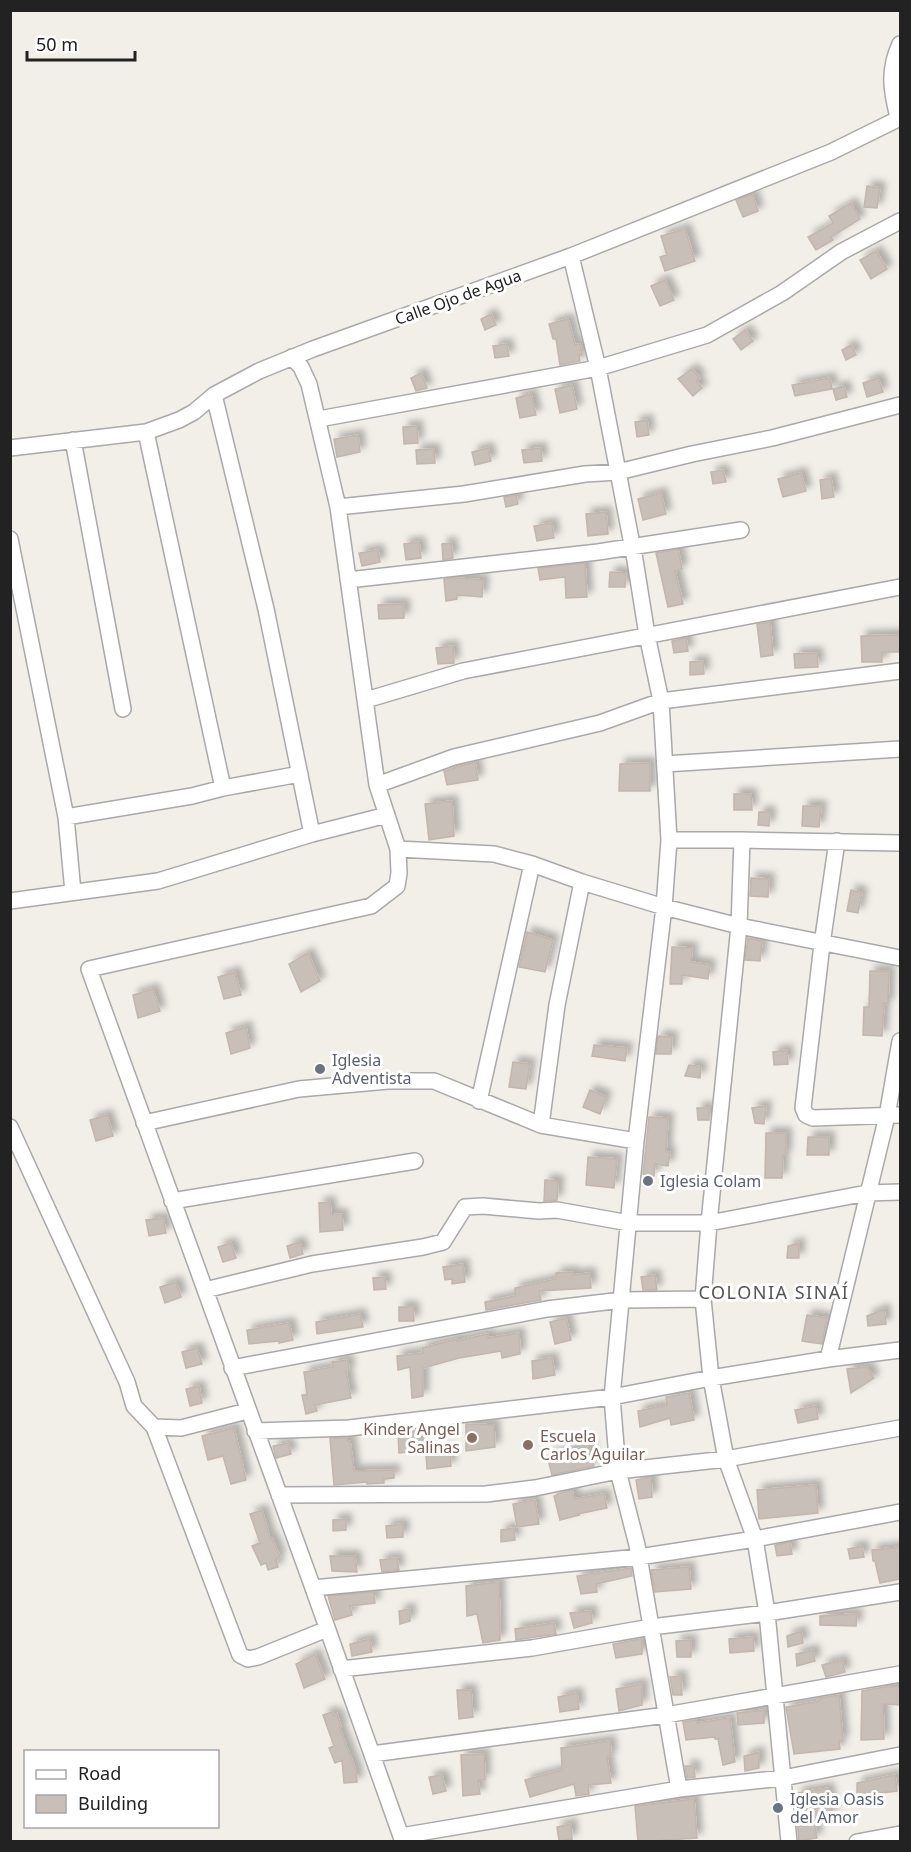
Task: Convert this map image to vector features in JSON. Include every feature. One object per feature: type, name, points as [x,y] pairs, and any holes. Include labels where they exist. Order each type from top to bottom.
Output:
[{"type":"street","points":[[899,118],[892,93],[891,73],[900,44]]},
{"type":"street","name":"Calle Ojo de Agua","points":[[10,448],[146,432],[179,420],[194,412],[214,395],[259,371],[292,357],[572,256],[831,152],[899,118]]},
{"type":"street","points":[[319,419],[598,368],[707,335],[782,293],[841,252],[900,221]]},
{"type":"street","points":[[572,256],[598,368],[661,701],[669,840],[664,907],[636,1141],[612,1397],[618,1471],[639,1557],[679,1789]]},
{"type":"street","points":[[292,357],[301,367],[309,384],[338,507],[377,785],[398,849],[397,886],[371,906],[89,969],[402,1839],[679,1789],[783,1778],[900,1755]]},
{"type":"street","points":[[214,395],[266,609],[312,834]]},
{"type":"street","points":[[338,507],[464,494],[585,474],[618,472],[772,438],[900,405]]},
{"type":"street","points":[[146,432],[223,788]]},
{"type":"street","points":[[73,440],[123,709]]},
{"type":"street","points":[[348,580],[598,552],[741,530]]},
{"type":"street","points":[[10,539],[66,817],[73,892]]},
{"type":"street","points":[[366,700],[463,671],[900,587]]},
{"type":"street","points":[[377,785],[454,757],[600,723],[661,701],[900,671]]},
{"type":"street","points":[[665,764],[900,749]]},
{"type":"street","points":[[66,817],[192,796],[300,774]]},
{"type":"street","points":[[10,901],[158,882],[312,834],[387,815]]},
{"type":"street","points":[[669,840],[900,843]]},
{"type":"street","points":[[741,840],[740,926],[703,1299],[711,1378],[726,1459],[755,1539],[767,1613],[789,1842]]},
{"type":"street","points":[[837,841],[822,944],[803,1108],[806,1115],[813,1118],[894,1115]]},
{"type":"street","points":[[398,849],[494,854],[664,907],[822,944],[900,958]]},
{"type":"street","points":[[479,1101],[532,864]]},
{"type":"street","points":[[541,1125],[556,1005],[582,882]]},
{"type":"street","points":[[828,1359],[867,1193],[894,1115],[900,1041]]},
{"type":"street","points":[[144,1123],[299,1089],[388,1081],[434,1081],[541,1125],[636,1141]]},
{"type":"street","points":[[10,1127],[122,1371],[134,1406],[154,1427],[240,1654],[249,1659],[258,1657],[327,1629]]},
{"type":"street","points":[[172,1201],[415,1161]]},
{"type":"street","points":[[205,1290],[312,1264],[443,1242],[465,1207],[557,1210],[629,1223],[709,1223],[867,1193],[900,1192]]},
{"type":"street","points":[[232,1368],[547,1309],[622,1300],[703,1299]]},
{"type":"street","points":[[255,1431],[349,1428],[612,1397],[711,1378],[900,1350]]},
{"type":"street","points":[[154,1427],[181,1428],[247,1411]]},
{"type":"street","points":[[279,1495],[486,1494],[535,1488],[618,1471],[726,1459],[900,1428]]},
{"type":"street","points":[[313,1588],[639,1557],[755,1539],[900,1512]]},
{"type":"street","points":[[341,1669],[532,1648],[651,1628],[900,1592]]},
{"type":"street","points":[[372,1754],[666,1715],[900,1674]]},
{"type":"street","points":[[865,1841],[900,1834]]},
{"type":"building","points":[[867,186],[880,188],[877,208],[864,207]]},
{"type":"building","points":[[752,194],[758,211],[743,217],[736,200]]},
{"type":"building","points":[[851,203],[860,219],[831,237],[833,240],[816,250],[808,237],[833,223],[829,216]]},
{"type":"building","points":[[685,229],[695,261],[665,271],[660,257],[667,255],[661,236]]},
{"type":"building","points":[[876,251],[887,269],[871,279],[860,260]]},
{"type":"building","points":[[665,280],[674,300],[660,306],[651,286]]},
{"type":"building","points":[[491,314],[496,325],[485,330],[481,319]]},
{"type":"building","points":[[568,319],[575,345],[580,344],[582,355],[579,355],[580,361],[560,365],[556,339],[553,339],[549,324]]},
{"type":"building","points":[[745,330],[753,341],[741,350],[733,339]]},
{"type":"building","points":[[507,344],[509,356],[495,358],[493,346]]},
{"type":"building","points":[[851,345],[856,355],[846,360],[842,350]]},
{"type":"building","points":[[692,369],[700,378],[696,381],[702,388],[693,396],[678,379]]},
{"type":"building","points":[[421,373],[427,388],[416,391],[411,378]]},
{"type":"building","points":[[830,378],[832,389],[795,396],[792,385]]},
{"type":"building","points":[[878,378],[883,392],[867,397],[863,383]]},
{"type":"building","points":[[572,385],[577,409],[560,413],[555,389]]},
{"type":"building","points":[[844,386],[847,397],[836,400],[833,389]]},
{"type":"building","points":[[531,394],[536,415],[520,418],[516,398]]},
{"type":"building","points":[[647,420],[649,435],[637,437],[635,422]]},
{"type":"building","points":[[417,426],[418,443],[404,444],[403,427]]},
{"type":"building","points":[[358,435],[360,452],[337,457],[334,439]]},
{"type":"building","points":[[488,448],[491,461],[475,465],[472,452]]},
{"type":"building","points":[[541,448],[542,461],[524,463],[522,450]]},
{"type":"building","points":[[434,449],[435,463],[417,464],[416,450]]},
{"type":"building","points":[[723,470],[726,482],[713,484],[711,472]]},
{"type":"building","points":[[801,473],[806,491],[783,497],[778,479]]},
{"type":"building","points":[[831,478],[834,497],[822,499],[820,480]]},
{"type":"building","points":[[661,493],[666,514],[643,520],[638,499]]},
{"type":"building","points":[[516,495],[518,504],[506,507],[504,497]]},
{"type":"building","points":[[606,512],[608,534],[588,536],[586,514]]},
{"type":"building","points":[[552,523],[554,538],[537,541],[534,526]]},
{"type":"building","points":[[419,542],[421,558],[406,560],[404,544]]},
{"type":"building","points":[[451,543],[453,558],[443,560],[442,544]]},
{"type":"building","points":[[678,549],[682,569],[675,571],[683,604],[668,607],[656,553]]},
{"type":"building","points":[[378,550],[380,562],[362,566],[359,553]]},
{"type":"building","points":[[585,563],[587,597],[566,598],[565,577],[540,580],[538,568]]},
{"type":"building","points":[[610,572],[626,573],[625,587],[609,587]]},
{"type":"building","points":[[444,579],[483,580],[482,597],[457,595],[457,599],[446,601]]},
{"type":"building","points":[[404,604],[404,618],[379,619],[378,605]]},
{"type":"building","points":[[770,622],[773,655],[761,657],[757,624]]},
{"type":"building","points":[[900,635],[900,652],[882,652],[882,662],[862,662],[861,636]]},
{"type":"building","points":[[686,638],[688,651],[674,653],[672,641]]},
{"type":"building","points":[[453,646],[454,663],[438,664],[436,648]]},
{"type":"building","points":[[817,653],[818,667],[795,668],[794,654]]},
{"type":"building","points":[[703,661],[704,674],[690,675],[690,662]]},
{"type":"building","points":[[475,762],[478,780],[447,785],[444,771]]},
{"type":"building","points":[[650,763],[650,791],[619,791],[620,764]]},
{"type":"building","points":[[734,794],[751,794],[752,810],[734,810]]},
{"type":"building","points":[[452,801],[454,836],[429,840],[425,804]]},
{"type":"building","points":[[803,806],[821,806],[819,827],[802,826]]},
{"type":"building","points":[[759,812],[770,812],[769,826],[758,825]]},
{"type":"building","points":[[751,878],[769,879],[768,897],[750,896]]},
{"type":"building","points":[[851,890],[862,893],[858,913],[847,911]]},
{"type":"building","points":[[527,932],[553,940],[545,972],[519,967]]},
{"type":"building","points":[[748,938],[762,941],[760,961],[745,960]]},
{"type":"building","points":[[672,947],[692,948],[691,962],[710,965],[708,979],[682,975],[682,984],[670,984]]},
{"type":"building","points":[[308,953],[320,981],[301,992],[289,964]]},
{"type":"building","points":[[870,971],[889,971],[888,1004],[884,1003],[882,1036],[863,1035],[864,1007],[869,1007]]},
{"type":"building","points":[[235,972],[241,995],[224,999],[218,977]]},
{"type":"building","points":[[153,989],[160,1011],[138,1018],[133,995]]},
{"type":"building","points":[[246,1027],[250,1048],[231,1054],[226,1033]]},
{"type":"building","points":[[658,1036],[672,1037],[671,1054],[656,1054]]},
{"type":"building","points":[[594,1045],[627,1048],[625,1061],[592,1056]]},
{"type":"building","points":[[787,1050],[788,1064],[774,1065],[773,1052]]},
{"type":"building","points":[[513,1062],[530,1064],[526,1089],[509,1087]]},
{"type":"building","points":[[689,1065],[701,1067],[700,1078],[685,1076]]},
{"type":"building","points":[[590,1090],[606,1097],[600,1114],[583,1107]]},
{"type":"building","points":[[766,1106],[764,1124],[755,1123],[752,1108]]},
{"type":"building","points":[[697,1108],[709,1108],[709,1120],[698,1120]]},
{"type":"building","points":[[107,1115],[113,1136],[96,1141],[90,1120]]},
{"type":"building","points":[[649,1117],[668,1118],[666,1152],[670,1152],[668,1166],[655,1164],[654,1176],[643,1174]]},
{"type":"building","points":[[766,1133],[786,1133],[786,1155],[783,1155],[782,1178],[765,1178]]},
{"type":"building","points":[[808,1137],[829,1137],[829,1155],[807,1155]]},
{"type":"building","points":[[588,1157],[617,1159],[614,1188],[586,1185]]},
{"type":"building","points":[[545,1180],[558,1181],[557,1200],[544,1201]]},
{"type":"building","points":[[330,1202],[331,1215],[342,1214],[343,1230],[320,1232],[319,1203]]},
{"type":"building","points":[[163,1218],[166,1233],[149,1236],[146,1220]]},
{"type":"building","points":[[300,1242],[303,1254],[290,1258],[287,1246]]},
{"type":"building","points":[[231,1243],[236,1258],[223,1262],[218,1247]]},
{"type":"building","points":[[799,1243],[799,1258],[787,1258],[788,1246]]},
{"type":"building","points":[[463,1264],[465,1282],[452,1284],[452,1279],[445,1280],[443,1267]]},
{"type":"building","points":[[573,1272],[573,1275],[590,1273],[591,1288],[539,1291],[541,1300],[486,1310],[485,1302],[515,1296],[515,1288],[556,1279],[556,1273]]},
{"type":"building","points":[[655,1275],[657,1290],[643,1290],[641,1277]]},
{"type":"building","points":[[385,1277],[386,1289],[374,1290],[373,1278]]},
{"type":"building","points":[[176,1282],[181,1297],[165,1303],[160,1287]]},
{"type":"building","points":[[399,1307],[413,1307],[414,1321],[399,1321]]},
{"type":"building","points":[[884,1309],[886,1324],[868,1326],[867,1316]]},
{"type":"building","points":[[360,1314],[363,1327],[317,1334],[316,1322]]},
{"type":"building","points":[[807,1315],[827,1318],[822,1344],[802,1341]]},
{"type":"building","points":[[566,1318],[571,1340],[555,1344],[550,1322]]},
{"type":"building","points":[[289,1323],[293,1340],[249,1344],[247,1330]]},
{"type":"building","points":[[519,1333],[520,1354],[502,1358],[501,1351],[459,1358],[423,1368],[423,1396],[412,1398],[410,1367],[398,1370],[397,1356],[423,1353],[422,1348],[488,1334],[488,1338]]},
{"type":"building","points":[[197,1348],[202,1364],[186,1368],[182,1352]]},
{"type":"building","points":[[552,1358],[555,1375],[533,1379],[532,1361]]},
{"type":"building","points":[[348,1360],[349,1371],[346,1372],[351,1398],[315,1405],[317,1411],[306,1414],[302,1395],[307,1395],[304,1372],[333,1367],[332,1362]]},
{"type":"building","points":[[867,1367],[874,1378],[851,1393],[847,1369]]},
{"type":"building","points":[[199,1386],[202,1403],[190,1406],[186,1389]]},
{"type":"building","points":[[689,1393],[694,1420],[671,1425],[670,1418],[640,1427],[638,1411],[667,1405],[666,1397]]},
{"type":"building","points":[[816,1406],[818,1419],[798,1423],[795,1410]]},
{"type":"building","points":[[466,1424],[494,1425],[495,1447],[466,1451]]},
{"type":"building","points":[[234,1428],[246,1480],[231,1484],[223,1456],[208,1460],[202,1436]]},
{"type":"building","points":[[419,1430],[420,1451],[399,1453],[398,1433]]},
{"type":"building","points":[[330,1438],[347,1438],[347,1441],[350,1441],[354,1471],[394,1470],[394,1478],[384,1479],[384,1483],[334,1485]]},
{"type":"building","points":[[288,1443],[291,1454],[276,1458],[273,1446]]},
{"type":"building","points":[[589,1446],[594,1466],[552,1475],[547,1456]]},
{"type":"building","points":[[450,1451],[451,1466],[427,1469],[426,1455]]},
{"type":"building","points":[[651,1477],[652,1497],[639,1499],[636,1480]]},
{"type":"building","points":[[816,1485],[818,1513],[759,1519],[757,1490]]},
{"type":"building","points":[[572,1490],[574,1499],[604,1494],[607,1508],[560,1520],[554,1496]]},
{"type":"building","points":[[535,1500],[539,1524],[517,1527],[513,1504]]},
{"type":"building","points":[[262,1510],[270,1539],[272,1538],[280,1557],[276,1559],[278,1567],[268,1570],[266,1563],[261,1565],[252,1546],[260,1543],[250,1514]]},
{"type":"building","points":[[346,1519],[346,1530],[333,1531],[333,1520]]},
{"type":"building","points":[[403,1524],[403,1537],[387,1538],[386,1526]]},
{"type":"building","points":[[514,1528],[515,1540],[501,1542],[501,1530]]},
{"type":"building","points":[[790,1542],[792,1554],[777,1556],[775,1545]]},
{"type":"building","points":[[862,1546],[864,1557],[850,1559],[848,1549]]},
{"type":"building","points":[[900,1547],[900,1579],[880,1583],[872,1550]]},
{"type":"building","points":[[330,1556],[355,1556],[357,1572],[332,1571]]},
{"type":"building","points":[[397,1558],[399,1570],[382,1572],[380,1560]]},
{"type":"building","points":[[689,1567],[691,1589],[655,1592],[651,1570]]},
{"type":"building","points":[[631,1568],[632,1576],[596,1584],[597,1592],[581,1594],[577,1576]]},
{"type":"building","points":[[499,1582],[500,1640],[483,1643],[477,1614],[467,1616],[466,1586]]},
{"type":"building","points":[[374,1592],[375,1603],[350,1606],[352,1615],[335,1620],[328,1596]]},
{"type":"building","points":[[410,1609],[410,1621],[400,1624],[399,1611]]},
{"type":"building","points":[[591,1611],[592,1623],[574,1628],[570,1613]]},
{"type":"building","points":[[857,1614],[856,1626],[820,1625],[820,1616]]},
{"type":"building","points":[[554,1623],[556,1634],[516,1640],[515,1629]]},
{"type":"building","points":[[801,1631],[803,1643],[788,1647],[787,1636]]},
{"type":"building","points":[[753,1637],[754,1651],[730,1653],[729,1639]]},
{"type":"building","points":[[370,1639],[372,1652],[352,1656],[350,1644]]},
{"type":"building","points":[[642,1639],[642,1654],[616,1658],[613,1644]]},
{"type":"building","points":[[691,1640],[691,1657],[677,1657],[676,1641]]},
{"type":"building","points":[[813,1650],[815,1661],[797,1666],[796,1654]]},
{"type":"building","points":[[315,1654],[325,1679],[304,1688],[296,1664]]},
{"type":"building","points":[[842,1660],[845,1672],[826,1677],[822,1665]]},
{"type":"building","points":[[681,1676],[682,1695],[673,1695],[670,1677]]},
{"type":"building","points":[[642,1684],[642,1705],[619,1711],[616,1689]]},
{"type":"building","points":[[900,1687],[900,1705],[883,1704],[884,1739],[861,1740],[862,1691]]},
{"type":"building","points":[[457,1690],[471,1690],[473,1717],[459,1719]]},
{"type":"building","points":[[577,1693],[579,1709],[560,1712],[558,1697]]},
{"type":"building","points":[[839,1695],[843,1741],[839,1741],[840,1749],[794,1754],[786,1707]]},
{"type":"building","points":[[764,1710],[764,1723],[738,1725],[737,1713]]},
{"type":"building","points":[[332,1712],[334,1716],[337,1714],[341,1727],[339,1727],[356,1771],[357,1782],[344,1783],[342,1760],[335,1763],[329,1748],[334,1746],[323,1715]]},
{"type":"building","points":[[730,1718],[735,1762],[723,1765],[718,1739],[715,1737],[686,1740],[683,1722],[696,1720],[697,1723]]},
{"type":"building","points":[[610,1741],[611,1756],[607,1757],[611,1783],[588,1785],[589,1794],[576,1796],[574,1784],[530,1797],[525,1780],[562,1770],[561,1748]]},
{"type":"building","points":[[759,1752],[759,1768],[745,1771],[744,1756]]},
{"type":"building","points":[[484,1754],[485,1780],[478,1780],[480,1794],[463,1796],[461,1755]]},
{"type":"building","points":[[685,1766],[694,1766],[695,1777],[687,1778]]},
{"type":"building","points":[[442,1775],[446,1791],[433,1794],[429,1777]]},
{"type":"building","points":[[895,1775],[897,1791],[873,1794],[873,1800],[857,1804],[857,1783]]},
{"type":"building","points":[[828,1788],[833,1814],[814,1818],[817,1838],[799,1841],[797,1822],[801,1822],[797,1793]]},
{"type":"building","points":[[694,1799],[697,1838],[638,1842],[635,1806]]},
{"type":"building","points":[[571,1824],[572,1839],[559,1841],[557,1827]]},
{"type":"place","name":"Iglesia Adventista","points":[[320,1069]]},
{"type":"place","name":"Iglesia Colam","points":[[648,1181]]},
{"type":"place","name":"Kinder Angel Salinas","points":[[472,1438]]},
{"type":"place","name":"Escuela Carlos Aguilar","points":[[528,1445]]},
{"type":"place","name":"Iglesia Oasis del Amor","points":[[778,1808]]},
{"type":"district","name":"COLONIA SINAÍ","points":[[774,1292]]}]
